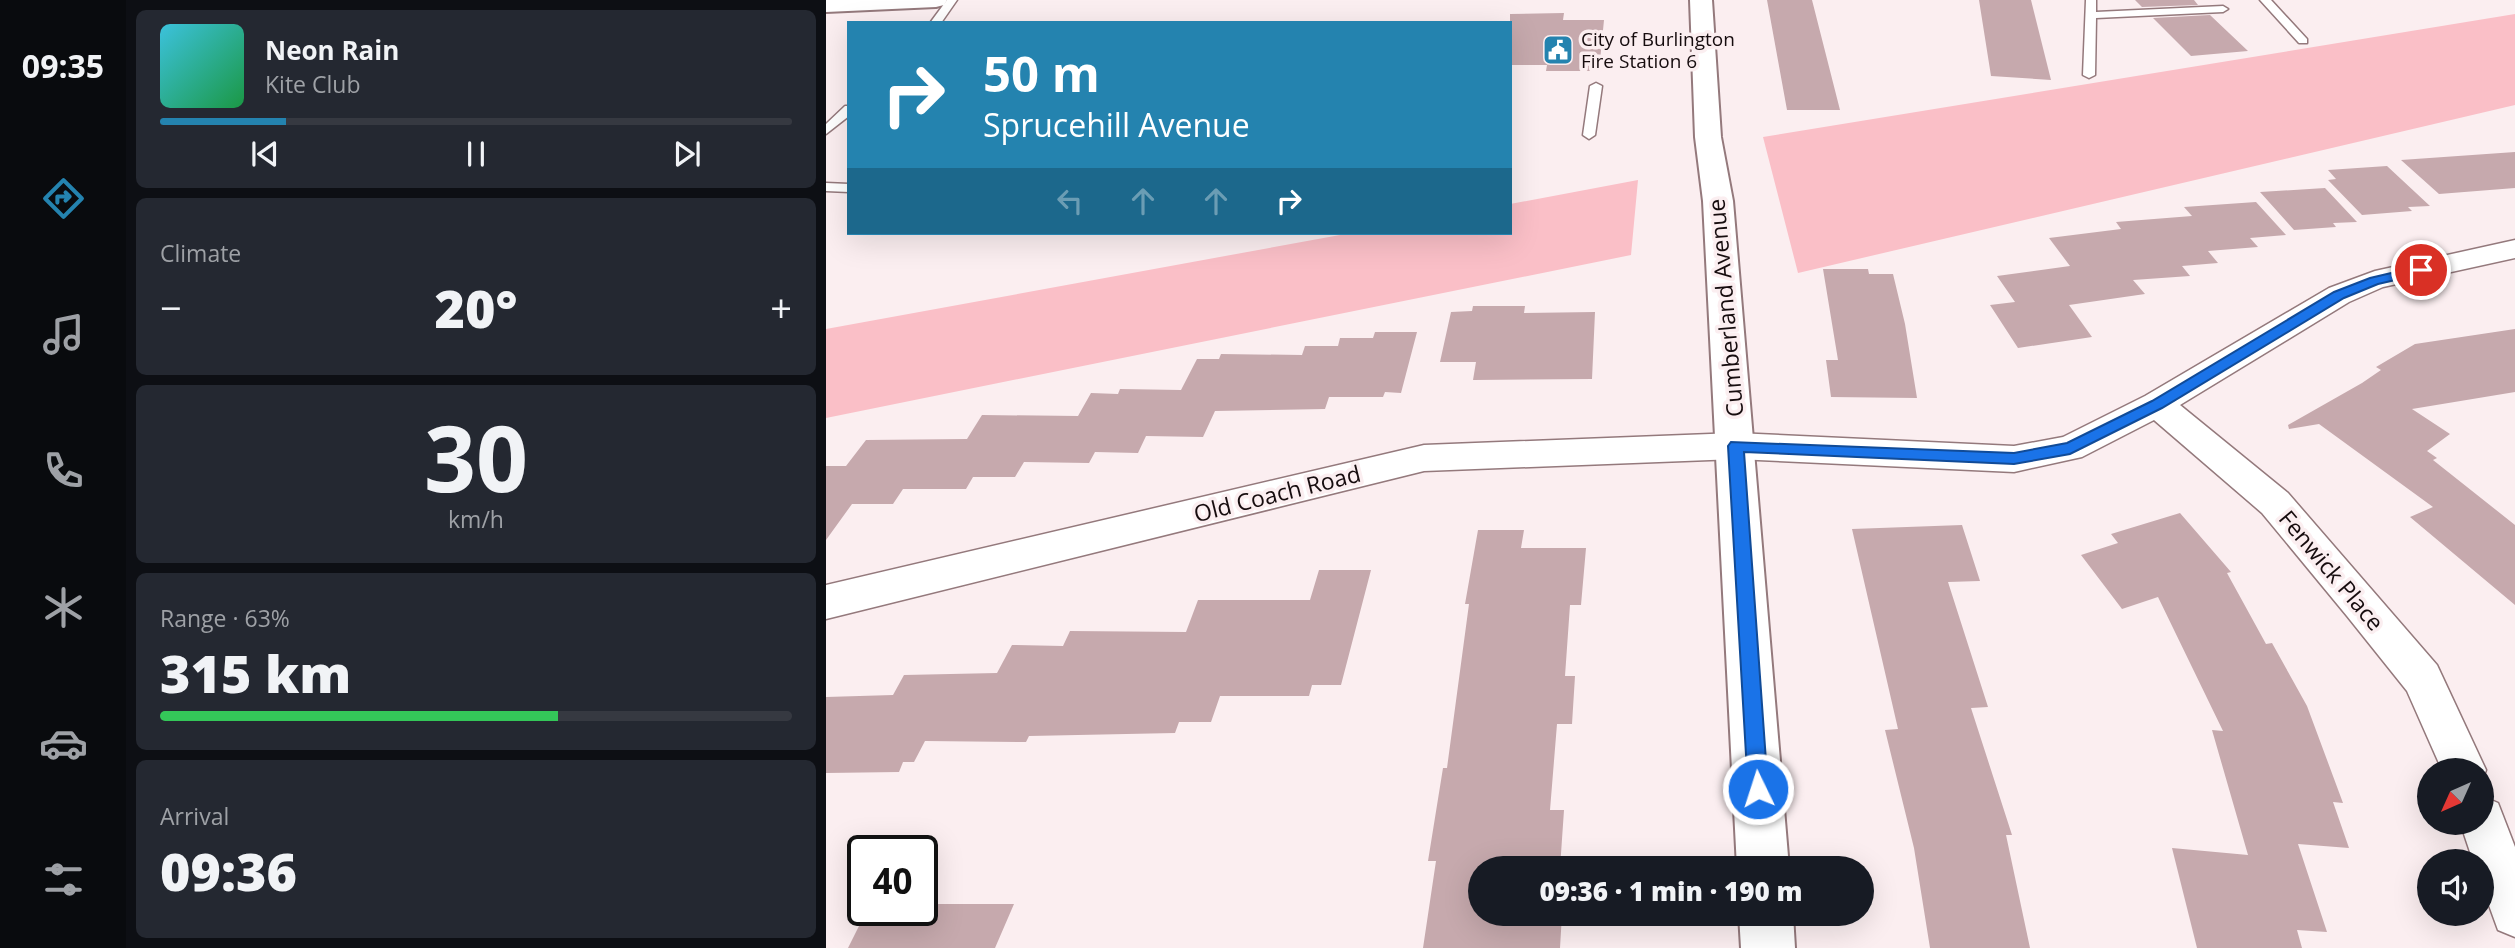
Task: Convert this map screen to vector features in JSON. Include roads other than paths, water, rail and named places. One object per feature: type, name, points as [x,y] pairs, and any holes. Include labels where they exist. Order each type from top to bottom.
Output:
[{"type":"street","points":[[826,5],[936,0]]},
{"type":"street","name":"Cumberland Avenue","points":[[1701,0],[1708,136],[1718,201],[1736,446],[1762,856]]},
{"type":"street","name":"Old Coach Road","points":[[826,601],[1424,458],[1736,446],[2014,458],[2070,448],[2157,404],[2339,295],[2375,281],[2515,249]]},
{"type":"street","name":"Fenwick Place","points":[[2157,404],[2275,503],[2422,678],[2459,758]]},
{"type":"street","points":[[2488,835],[2515,913]]},
{"type":"street","points":[[1767,926],[1768,948]]},
{"type":"lane","points":[[936,21],[952,0]]},
{"type":"lane","points":[[2089,75],[2091,0]]},
{"type":"lane","points":[[2265,0],[2303,41]]},
{"type":"lane","points":[[2091,15],[2223,9]]},
{"type":"lane","points":[[1589,135],[1596,86]]},
{"type":"lane","points":[[826,130],[847,111]]},
{"type":"lane","points":[[826,187],[847,188]]},
{"type":"place","name":"City of Burlington Fire Station 6","points":[[1558,50]]}]
